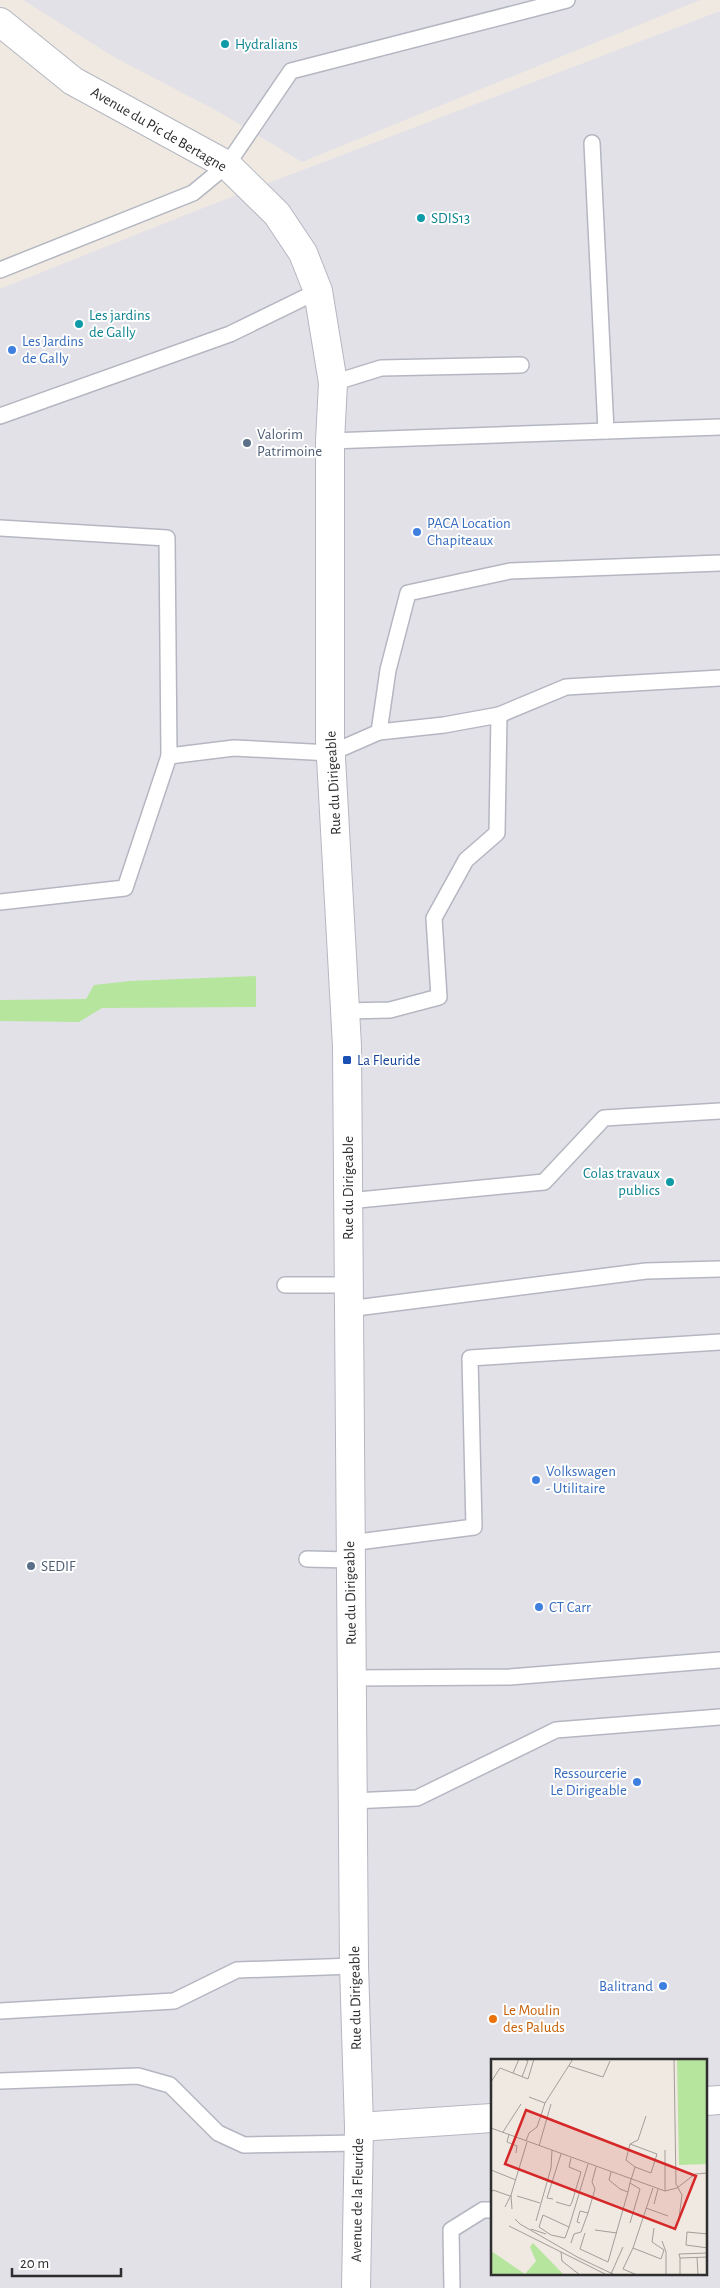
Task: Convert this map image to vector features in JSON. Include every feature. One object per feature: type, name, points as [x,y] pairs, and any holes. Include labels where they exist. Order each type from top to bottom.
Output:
[{"type":"street","name":"Avenue du Pic de Bertagne","points":[[0,22],[73,81],[227,165],[277,214],[302,253]]},
{"type":"street","name":"Rue du Dirigeable","points":[[302,253],[318,291],[333,383],[330,441],[331,753],[345,1011],[352,1801],[358,2135]]},
{"type":"street","name":"Avenue de la Fleuride","points":[[356,2288],[358,2135],[491,2118]]},
{"type":"lane","points":[[0,270],[193,193],[227,165],[291,71],[567,0]]},
{"type":"lane","points":[[592,143],[606,431]]},
{"type":"lane","points":[[0,416],[230,334],[318,291]]},
{"type":"lane","points":[[333,383],[381,368],[521,365]]},
{"type":"lane","points":[[330,441],[720,426]]},
{"type":"lane","points":[[0,528],[167,538],[169,756],[125,888],[0,902]]},
{"type":"lane","points":[[379,732],[388,670],[408,593],[510,571],[720,564]]},
{"type":"lane","points":[[169,756],[234,748],[331,753],[379,732],[444,725],[499,715],[566,687],[720,678]]},
{"type":"lane","points":[[345,1011],[390,1010],[439,997],[434,918],[466,860],[497,833],[499,715]]},
{"type":"lane","points":[[348,1201],[544,1182],[604,1118],[720,1111]]},
{"type":"lane","points":[[285,1285],[348,1297],[646,1271],[720,1270]]},
{"type":"lane","points":[[307,1559],[474,1528],[470,1358],[720,1342]]},
{"type":"lane","points":[[352,1678],[510,1677],[720,1660]]},
{"type":"lane","points":[[352,1801],[416,1798],[556,1730],[720,1717]]},
{"type":"lane","points":[[0,2011],[174,2001],[237,1970],[354,1966]]},
{"type":"lane","points":[[0,2081],[138,2076],[170,2085],[218,2133],[244,2145],[358,2135]]},
{"type":"lane","points":[[452,2288],[451,2230],[483,2210],[491,2210]]},
{"type":"shaded area","points":[[23,0],[700,0],[302,162],[219,112],[114,57]]},
{"type":"shaded area","points":[[720,11],[720,2288],[0,2288],[0,289],[208,206]]},
{"type":"green space","points":[[256,976],[256,1007],[102,1008],[79,1022],[0,1021],[0,1000],[86,999],[94,985],[130,981]]},
{"type":"place","name":"Hydralians","points":[[225,44]]},
{"type":"place","name":"SDIS13","points":[[421,218]]},
{"type":"place","name":"Les jardins de Gally","points":[[79,324]]},
{"type":"place","name":"Les Jardins de Gally","points":[[12,350]]},
{"type":"place","name":"Valorim Patrimoine","points":[[247,443]]},
{"type":"place","name":"PACA Location Chapiteaux","points":[[417,532]]},
{"type":"place","name":"La Fleuride","points":[[347,1060]]},
{"type":"place","name":"Colas travaux publics","points":[[670,1182]]},
{"type":"place","name":"Volkswagen - Utilitaire","points":[[536,1480]]},
{"type":"place","name":"SEDIF","points":[[31,1566]]},
{"type":"place","name":"CT Carr","points":[[539,1607]]},
{"type":"place","name":"Ressourcerie Le Dirigeable","points":[[637,1782]]},
{"type":"place","name":"Balitrand","points":[[663,1986]]},
{"type":"place","name":"Le Moulin des Paluds","points":[[493,2019]]}]
